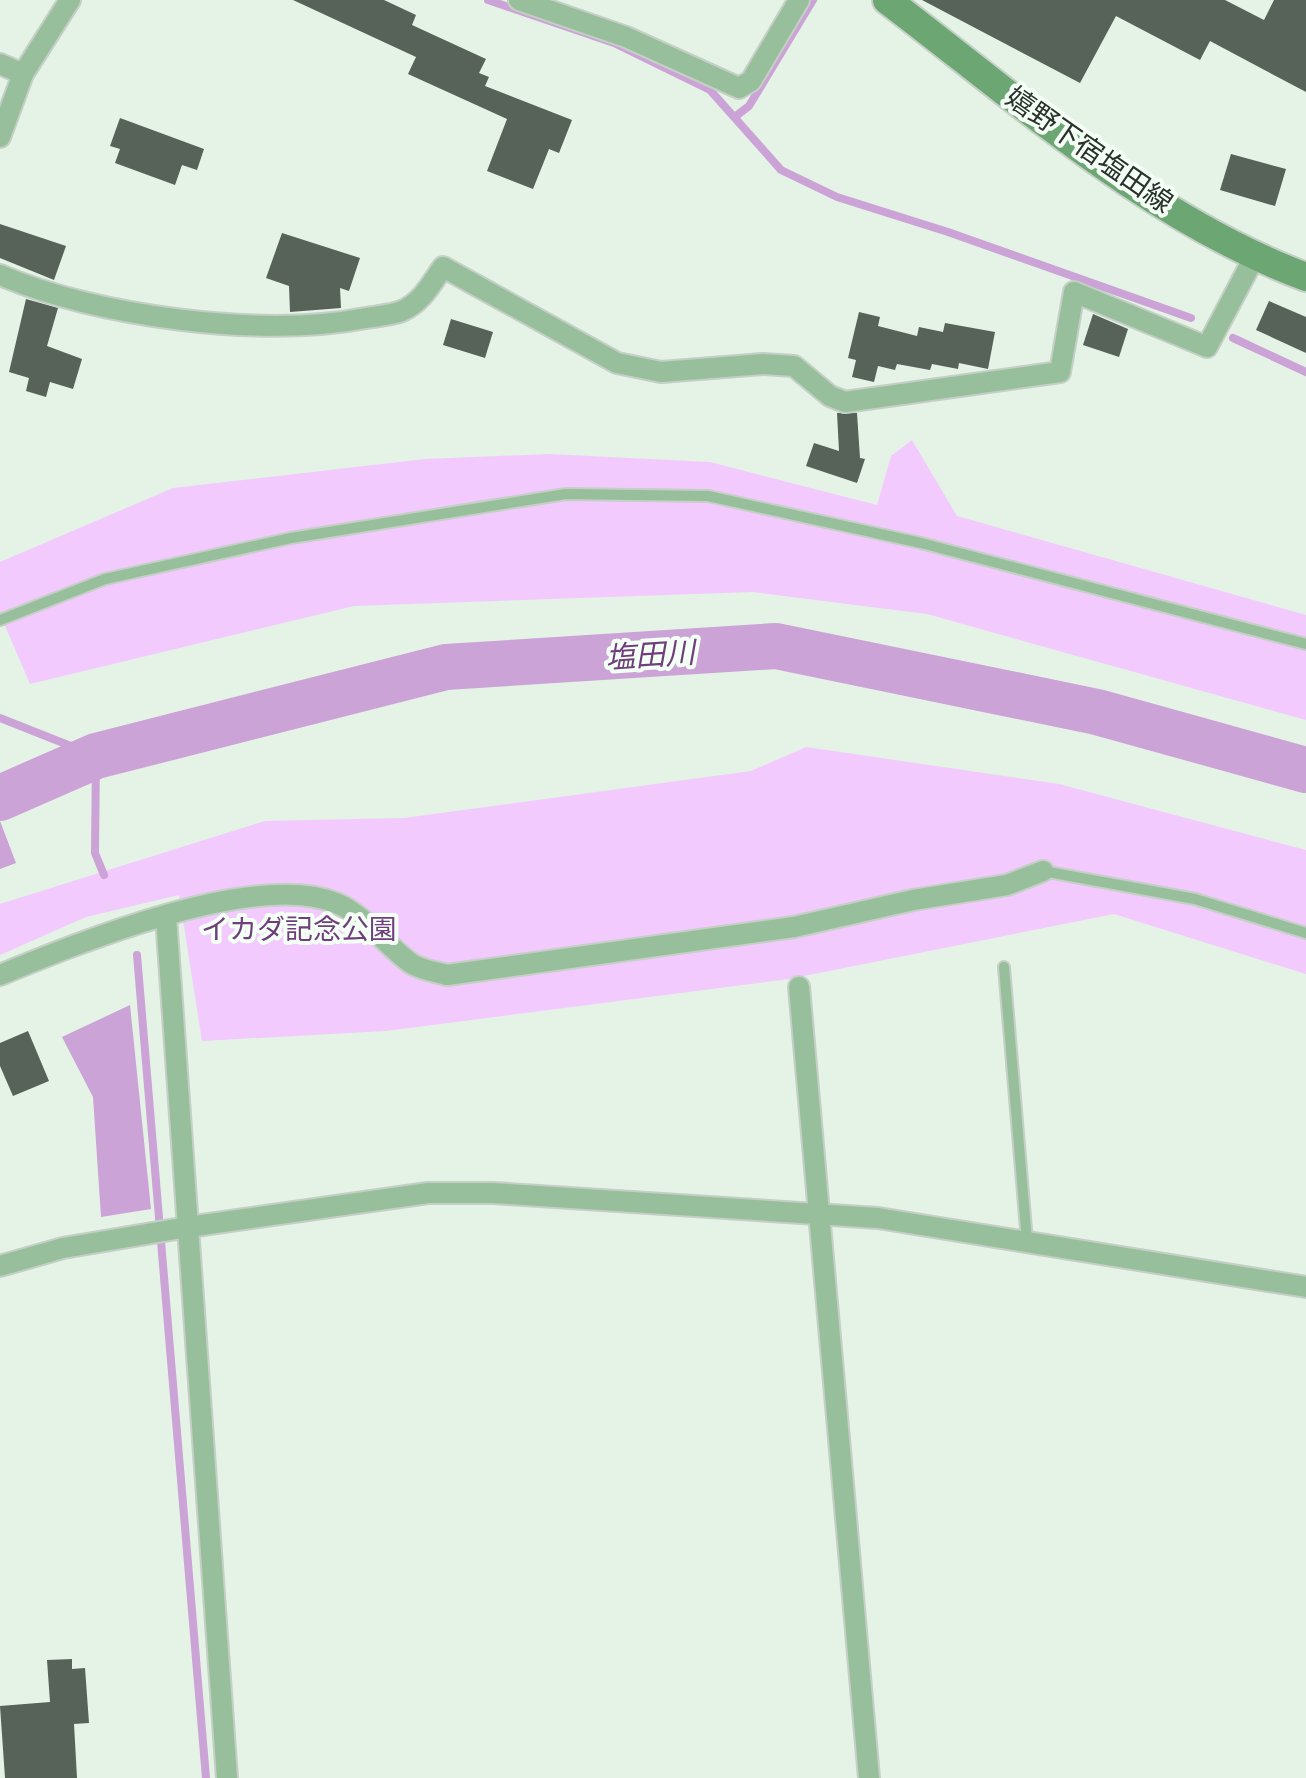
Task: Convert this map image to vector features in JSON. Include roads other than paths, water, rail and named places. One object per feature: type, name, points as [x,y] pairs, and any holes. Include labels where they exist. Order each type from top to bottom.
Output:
[{"type":"main road","name":"嬉野下宿塩田線","points":[[887,0],[1120,177],[1214,235],[1306,277]]},
{"type":"street","points":[[0,137],[23,74],[70,0]]},
{"type":"street","points":[[519,0],[626,37],[739,88],[751,81],[799,0]]},
{"type":"street","points":[[0,64],[23,74]]},
{"type":"street","points":[[0,275],[91,302],[190,321],[322,327],[401,312],[421,299],[443,267],[617,363],[661,372],[763,364],[794,366],[830,396],[845,402],[1060,372],[1074,292],[1207,347],[1256,254]]},
{"type":"street","points":[[0,975],[105,931],[245,897],[300,894],[338,903],[415,966],[447,975],[794,927],[913,900],[1007,885],[1043,871]]},
{"type":"street","points":[[166,917],[180,1228],[227,1778]]},
{"type":"street","points":[[799,987],[869,1778]]},
{"type":"street","points":[[0,1266],[63,1248],[180,1228],[428,1193],[493,1193],[820,1211],[1306,1287]]},
{"type":"lane","points":[[0,620],[105,579],[291,538],[566,494],[708,496],[921,543],[1306,644]]},
{"type":"lane","points":[[1043,871],[1195,899],[1306,933]]},
{"type":"lane","points":[[1004,967],[1027,1241]]},
{"type":"waterway","points":[[488,0],[614,43],[710,90],[781,170],[837,197],[948,232],[1191,318]]},
{"type":"waterway","points":[[736,116],[749,106],[813,0]]},
{"type":"waterway","points":[[1233,338],[1306,372]]},
{"type":"waterway","name":"塩田川","points":[[0,798],[96,756],[446,667],[776,646],[1097,712],[1306,770]]},
{"type":"waterway","points":[[0,718],[96,756],[95,853],[104,875]]},
{"type":"waterway","points":[[137,955],[206,1778]]},
{"type":"park label","name":"イカダ記念公園","points":[[299,928]]}]
